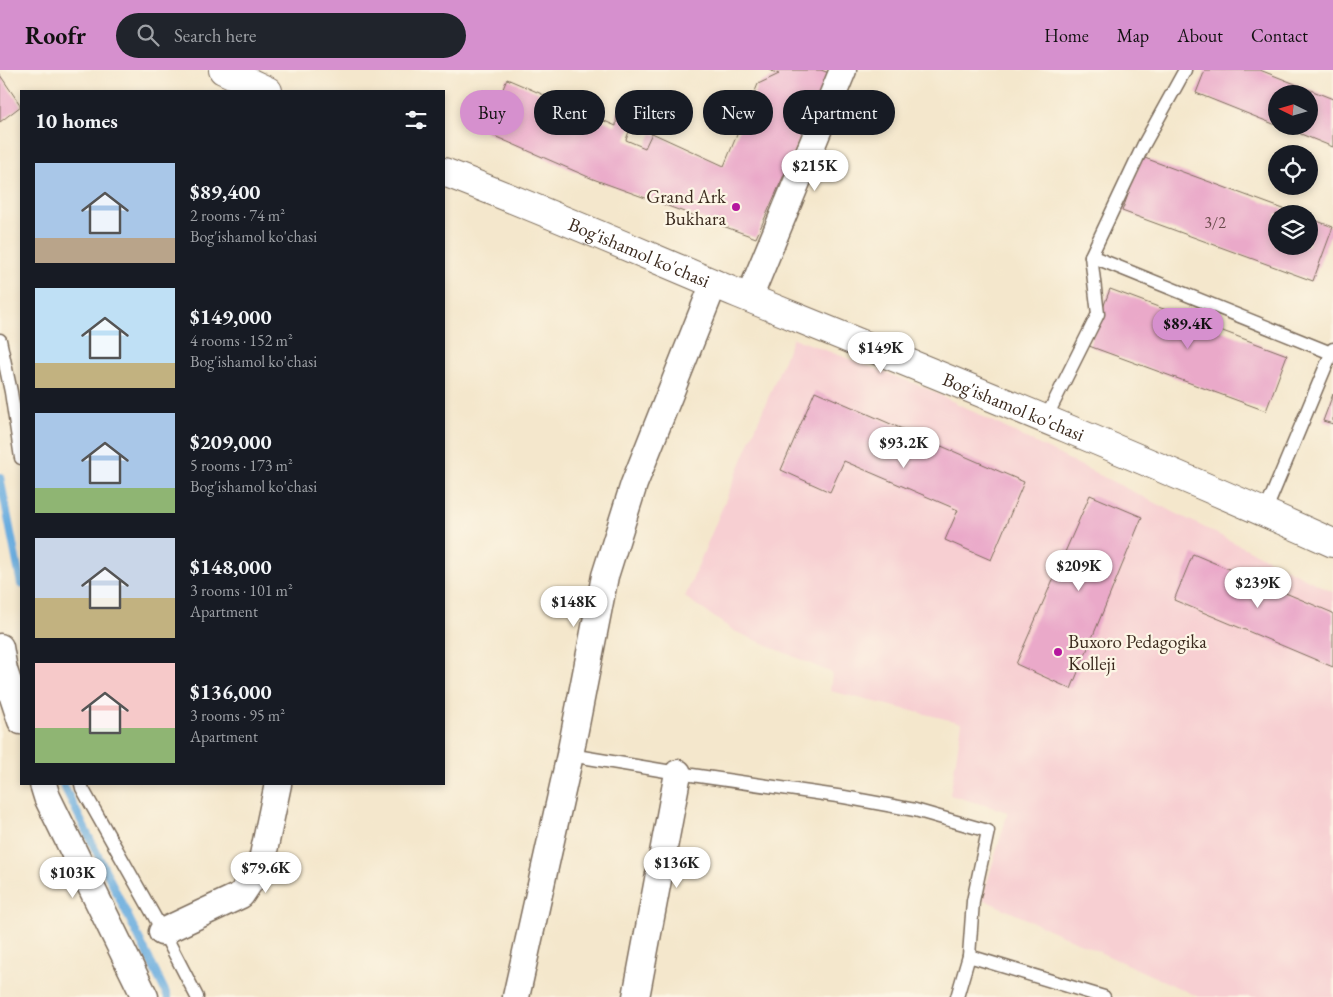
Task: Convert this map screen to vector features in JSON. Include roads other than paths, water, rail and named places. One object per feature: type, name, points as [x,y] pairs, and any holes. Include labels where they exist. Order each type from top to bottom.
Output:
[{"type":"street","points":[[222,70],[266,90]]},
{"type":"street","points":[[749,298],[843,70]]},
{"type":"street","name":"Bog'ishamol ko'chasi","points":[[445,172],[1046,418],[1333,543]]},
{"type":"street","points":[[516,997],[570,755],[605,576],[634,484],[714,283]]},
{"type":"street","points":[[0,647],[4,670],[20,718]]},
{"type":"street","points":[[636,997],[678,773]]},
{"type":"street","points":[[43,785],[47,797],[145,997]]},
{"type":"street","points":[[162,932],[241,895],[261,865],[278,785]]},
{"type":"lane","points":[[1046,418],[1098,314],[1091,256],[1143,146],[1185,70]]},
{"type":"lane","points":[[1091,256],[1332,351],[1265,512]]},
{"type":"lane","points":[[0,340],[12,392],[20,451]]},
{"type":"lane","points":[[570,755],[844,797],[914,810],[988,831],[973,901],[969,956],[957,997]]},
{"type":"lane","points":[[81,785],[197,997]]},
{"type":"lane","points":[[969,956],[1104,997]]},
{"type":"waterway","points":[[0,477],[20,579]]},
{"type":"waterway","points":[[63,785],[168,997]]},
{"type":"place","name":"Grand Ark Bukhara","points":[[736,207]]},
{"type":"place","name":"Buxoro Pedagogika Kolleji","points":[[1058,652]]}]
